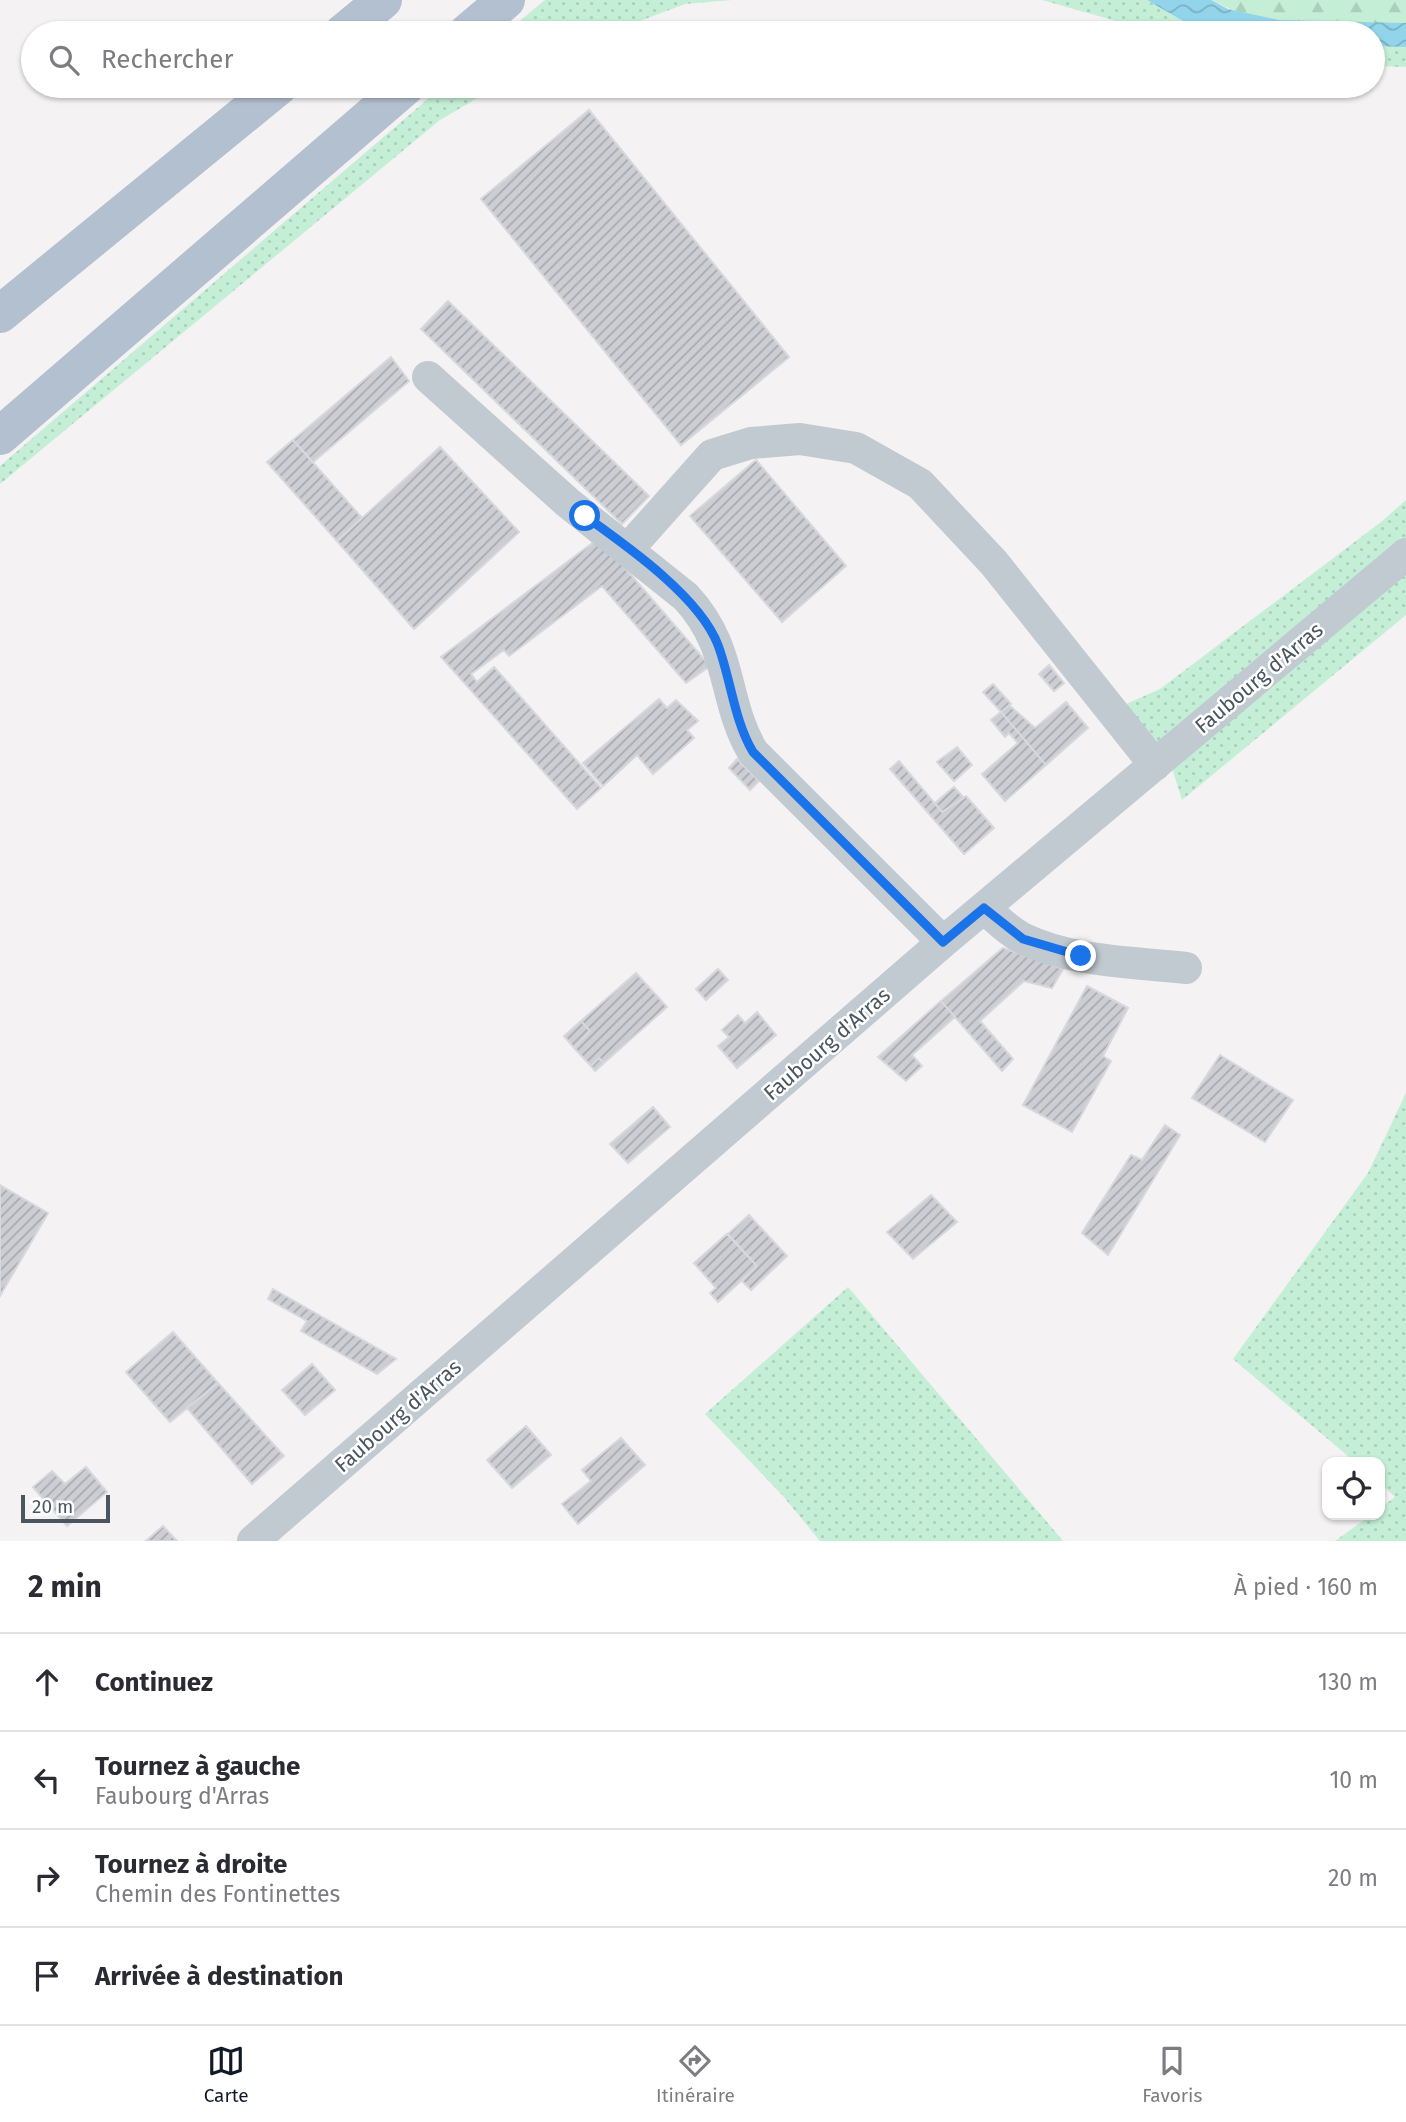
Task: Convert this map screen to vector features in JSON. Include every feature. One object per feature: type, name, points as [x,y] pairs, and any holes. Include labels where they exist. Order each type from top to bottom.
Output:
[{"type":"main road","points":[[358,21],[383,0]]},
{"type":"main road","points":[[481,21],[506,0]]},
{"type":"main road","points":[[0,314],[264,98]]},
{"type":"main road","points":[[0,436],[392,98]]},
{"type":"street","points":[[428,377],[567,502],[686,597],[709,626],[753,752],[943,942]]},
{"type":"street","points":[[628,549],[712,455],[751,443],[800,439],[856,448],[920,484],[1166,756]]},
{"type":"street","name":"Faubourg d'Arras","points":[[253,1541],[943,942],[1406,554]]},
{"type":"street","points":[[984,908],[1014,934],[1037,944],[1081,956],[1186,968]]},
{"type":"green space","points":[[545,0],[732,0],[685,4],[640,21],[520,21]]},
{"type":"green space","points":[[1042,0],[1147,0],[1183,21],[1116,21]]},
{"type":"green space","points":[[1211,0],[1406,0],[1406,23],[1281,21],[1233,10]]},
{"type":"green space","points":[[1385,46],[1406,47],[1406,67],[1385,66]]},
{"type":"green space","points":[[429,98],[478,98],[440,120],[0,484],[0,466]]},
{"type":"green space","points":[[1406,500],[1406,615],[1182,800],[1172,768],[1124,705],[1160,689],[1381,522]]},
{"type":"green space","points":[[1406,1093],[1406,1541],[1335,1541],[1364,1520],[1385,1520],[1385,1504],[1395,1497],[1385,1488],[1385,1457],[1349,1457],[1233,1359],[1368,1173]]},
{"type":"green space","points":[[848,1287],[1063,1541],[820,1541],[783,1496],[705,1414]]},
{"type":"water","points":[[1147,0],[1211,0],[1228,9],[1279,20],[1321,21],[1183,21]]},
{"type":"water","points":[[1385,23],[1406,23],[1406,47],[1385,46]]},
{"type":"building","points":[[589,110],[789,357],[681,445],[481,199]]},
{"type":"building","points":[[448,301],[649,496],[622,524],[421,329]]},
{"type":"building","points":[[391,357],[409,381],[313,462],[293,440]]},
{"type":"building","points":[[293,440],[362,518],[337,541],[267,462]]},
{"type":"building","points":[[440,447],[519,532],[414,629],[337,541]]},
{"type":"building","points":[[756,460],[846,566],[782,622],[690,516]]},
{"type":"building","points":[[599,538],[710,666],[686,683],[602,586],[509,656],[504,650],[471,674],[477,682],[494,667],[601,788],[577,809],[441,657]]},
{"type":"building","points":[[1049,665],[1064,683],[1054,691],[1039,674]]},
{"type":"building","points":[[993,684],[1011,704],[1001,712],[983,692]]},
{"type":"building","points":[[659,699],[667,708],[676,700],[698,721],[687,730],[694,738],[653,774],[637,755],[603,786],[583,763]]},
{"type":"building","points":[[1066,702],[1088,728],[1046,765],[1001,712],[1009,705],[1035,728]]},
{"type":"building","points":[[1001,712],[1046,765],[1005,801],[982,774],[1018,743],[1009,733],[1005,737],[991,720]]},
{"type":"building","points":[[957,747],[972,765],[954,781],[937,762]]},
{"type":"building","points":[[737,759],[759,781],[750,790],[729,768]]},
{"type":"building","points":[[899,761],[942,812],[966,796],[994,828],[964,854],[890,769]]},
{"type":"building","points":[[954,787],[964,798],[942,812],[935,803]]},
{"type":"building","points":[[1003,948],[1063,969],[1052,988],[1024,981],[980,1021],[1013,1059],[1002,1071],[941,1001]]},
{"type":"building","points":[[718,969],[728,980],[706,1000],[696,989]]},
{"type":"building","points":[[636,973],[667,1007],[604,1063],[599,1058],[591,1066],[574,1048],[590,1031],[581,1021]]},
{"type":"building","points":[[1087,986],[1128,1008],[1103,1056],[1111,1061],[1072,1132],[1023,1105]]},
{"type":"building","points":[[941,1001],[955,1017],[912,1055],[922,1066],[906,1081],[878,1057]]},
{"type":"building","points":[[757,1012],[776,1035],[737,1068],[718,1046],[729,1037],[722,1030],[738,1015],[745,1023]]},
{"type":"building","points":[[581,1021],[590,1031],[574,1048],[564,1036]]},
{"type":"building","points":[[1220,1055],[1293,1100],[1265,1142],[1192,1098]]},
{"type":"building","points":[[599,1058],[604,1063],[595,1071],[591,1066]]},
{"type":"building","points":[[653,1107],[670,1127],[628,1163],[610,1144]]},
{"type":"building","points":[[1165,1125],[1180,1135],[1108,1255],[1082,1233],[1131,1155],[1142,1160]]},
{"type":"building","points":[[0,1185],[48,1213],[0,1296]]},
{"type":"building","points":[[931,1195],[957,1222],[913,1259],[887,1232]]},
{"type":"building","points":[[749,1215],[787,1256],[751,1290],[742,1281],[757,1266],[728,1234]]},
{"type":"building","points":[[727,1234],[757,1266],[718,1302],[710,1293],[716,1288],[694,1263]]},
{"type":"building","points":[[273,1289],[396,1359],[377,1374],[301,1331],[307,1321],[268,1299]]},
{"type":"building","points":[[173,1332],[218,1383],[170,1422],[126,1372]]},
{"type":"building","points":[[312,1364],[335,1390],[305,1415],[282,1390]]},
{"type":"building","points":[[218,1383],[284,1456],[252,1484],[187,1408]]},
{"type":"building","points":[[526,1426],[551,1455],[512,1488],[487,1460]]},
{"type":"building","points":[[621,1438],[645,1465],[578,1524],[562,1504],[591,1481],[582,1470]]},
{"type":"building","points":[[86,1467],[107,1492],[67,1526],[33,1487],[52,1471],[65,1484]]},
{"type":"building","points":[[163,1526],[177,1541],[146,1541]]},
{"type":"route","points":[[585,516],[686,597],[698,610],[718,643],[743,730],[753,752],[943,942],[984,908],[1023,939],[1081,956]]}]
